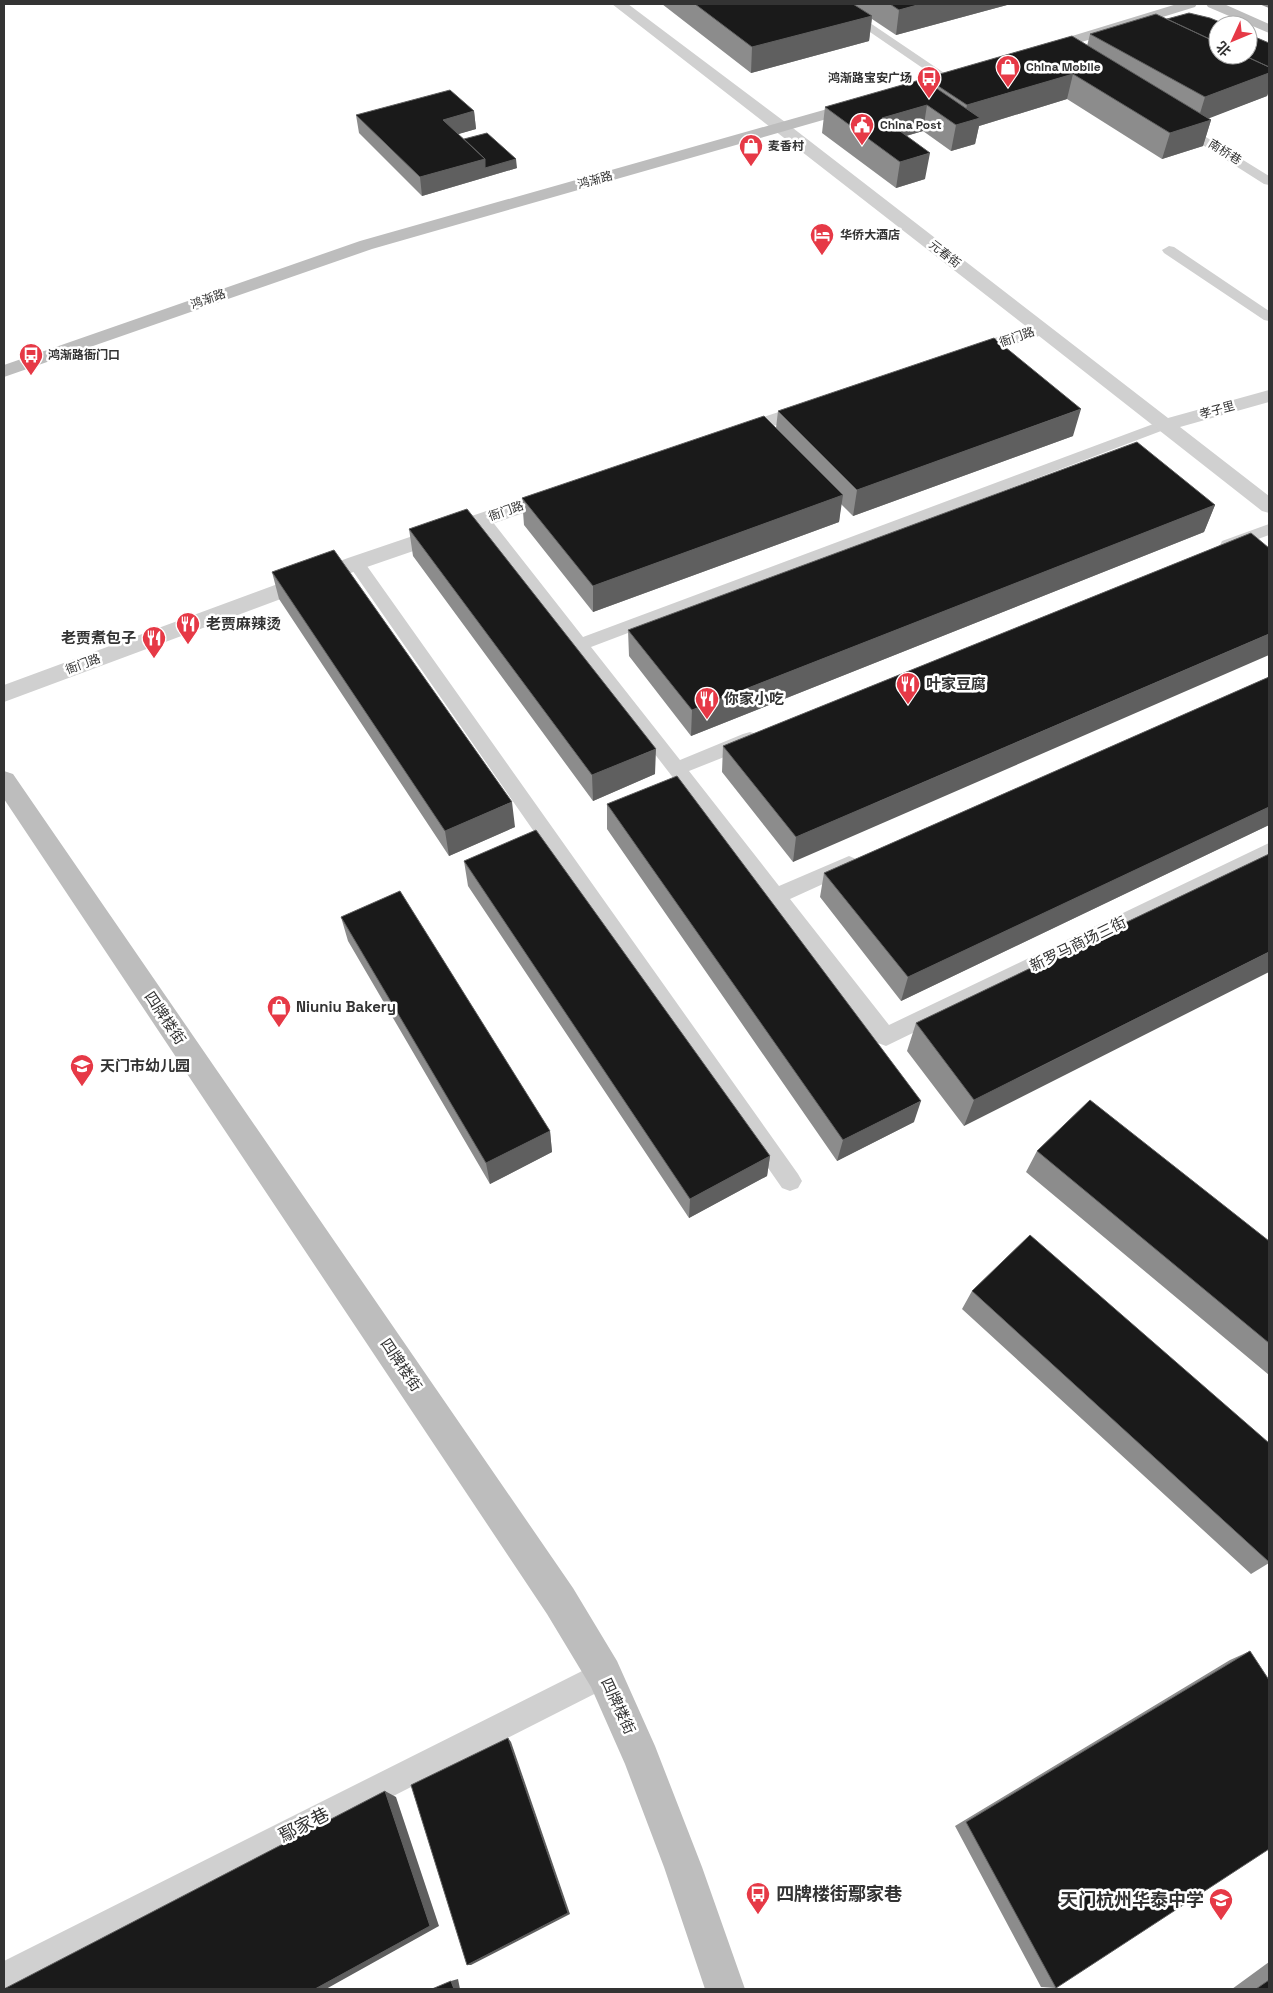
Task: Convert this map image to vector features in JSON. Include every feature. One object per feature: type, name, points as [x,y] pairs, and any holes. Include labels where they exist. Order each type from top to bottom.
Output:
[{"type":"street","name":"元春街","points":[[618,4],[783,128],[1269,506]]},
{"type":"street","points":[[1023,56],[1182,4],[1208,16]]},
{"type":"street","points":[[1213,4],[1269,29]]},
{"type":"street","points":[[929,84],[966,73]]},
{"type":"street","name":"鸿渐路","points":[[4,371],[366,245],[874,101]]},
{"type":"street","name":"衙门路","points":[[948,360],[1041,329]]},
{"type":"street","name":"孝子里","points":[[1164,424],[1269,396]]},
{"type":"street","points":[[716,439],[828,401]]},
{"type":"street","name":"衙门路","points":[[4,694],[356,563],[576,488]]},
{"type":"street","name":"四牌楼街","points":[[4,780],[554,1592],[604,1674],[642,1759],[683,1867],[724,1989]]},
{"type":"lane","points":[[835,4],[947,79]]},
{"type":"lane","points":[[1051,48],[1068,58]]},
{"type":"lane","name":"南桥巷","points":[[1168,118],[1269,181]]},
{"type":"lane","points":[[1169,250],[1269,317]]},
{"type":"lane","points":[[580,646],[1164,424]]},
{"type":"lane","points":[[482,520],[776,896],[867,856]]},
{"type":"lane","points":[[1214,551],[1269,529]]},
{"type":"lane","points":[[356,563],[790,1181]]},
{"type":"lane","points":[[676,769],[769,731]]},
{"type":"lane","name":"新罗马商场三街","points":[[776,896],[886,1037],[1269,851]]},
{"type":"lane","name":"鄢家巷","points":[[4,1977],[604,1674]]},
{"type":"building","points":[[695,4],[853,4],[872,16],[752,47]]},
{"type":"building","points":[[890,4],[921,4],[899,10]]},
{"type":"building","points":[[1189,13],[1208,18],[1208,38],[1167,19]]},
{"type":"building","points":[[1156,14],[1208,38],[1208,65],[1258,65],[1258,62],[1269,67],[1269,73],[1205,97],[1090,34]]},
{"type":"building","points":[[1072,36],[1211,120],[1170,133],[1073,74],[967,105],[926,78]]},
{"type":"building","points":[[1258,38],[1269,43],[1269,67],[1258,62]]},
{"type":"building","points":[[923,79],[980,118],[956,125],[927,105],[882,118],[930,153],[900,162],[825,107]]},
{"type":"building","points":[[450,90],[474,111],[443,120],[485,159],[420,177],[356,115]]},
{"type":"building","points":[[487,133],[516,159],[485,168],[485,159],[464,139]]},
{"type":"building","points":[[994,338],[1081,409],[857,490],[778,411]]},
{"type":"building","points":[[764,416],[843,495],[593,586],[522,498]]},
{"type":"building","points":[[1137,442],[1215,505],[692,710],[628,630]]},
{"type":"building","points":[[467,509],[656,749],[592,775],[409,529]]},
{"type":"building","points":[[1251,533],[1269,548],[1269,634],[796,837],[723,746]]},
{"type":"building","points":[[334,550],[512,802],[445,831],[272,572]]},
{"type":"building","points":[[1269,677],[1269,807],[908,977],[824,873]]},
{"type":"building","points":[[677,776],[921,1101],[843,1140],[607,804]]},
{"type":"building","points":[[536,830],[770,1156],[690,1199],[464,861]]},
{"type":"building","points":[[1269,854],[1269,952],[974,1100],[916,1023]]},
{"type":"building","points":[[400,891],[550,1131],[486,1163],[341,917]]},
{"type":"building","points":[[1090,1100],[1269,1241],[1269,1343],[1037,1151]]},
{"type":"building","points":[[1030,1235],[1269,1443],[1269,1562],[972,1291]]},
{"type":"building","points":[[1250,1651],[1269,1680],[1269,1849],[1056,1988],[966,1822]]},
{"type":"building","points":[[508,1738],[568,1913],[467,1965],[411,1785]]},
{"type":"building","points":[[385,1791],[430,1926],[315,1989],[4,1989]]},
{"type":"building","points":[[1269,1980],[1269,1989],[1256,1989]]},
{"type":"building","points":[[451,1981],[454,1989],[432,1989]]},
{"type":"place","name":"China Mobile","points":[[1008,88]]},
{"type":"place","name":"鸿渐路宝安广场","points":[[929,99]]},
{"type":"place","name":"China Post","points":[[862,146]]},
{"type":"place","name":"麦香村","points":[[751,167]]},
{"type":"place","name":"华侨大酒店","points":[[822,256]]},
{"type":"place","name":"鸿渐路衙门口","points":[[31,376]]},
{"type":"place","name":"老贾麻辣烫","points":[[188,645]]},
{"type":"place","name":"老贾煮包子","points":[[154,659]]},
{"type":"place","name":"叶家豆腐","points":[[908,705]]},
{"type":"place","name":"你家小吃","points":[[707,720]]},
{"type":"place","name":"Niuniu Bakery","points":[[279,1028]]},
{"type":"place","name":"天门市幼儿园","points":[[82,1087]]},
{"type":"place","name":"四牌楼街鄢家巷","points":[[758,1915]]},
{"type":"place","name":"天门杭州华泰中学","points":[[1221,1921]]}]
